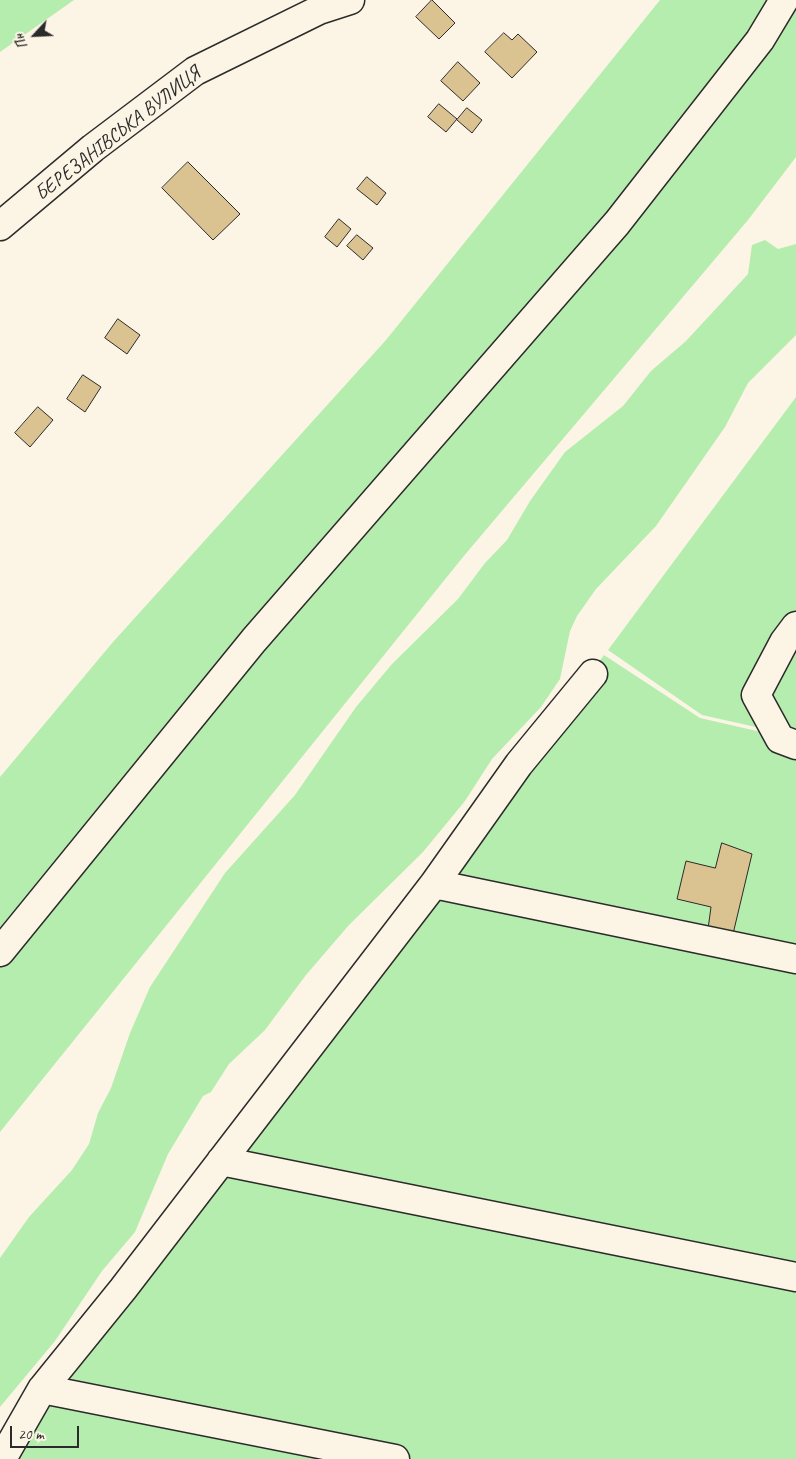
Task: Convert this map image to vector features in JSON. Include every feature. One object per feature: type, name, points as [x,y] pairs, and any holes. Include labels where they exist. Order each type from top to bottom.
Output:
[{"type":"lane","name":"БЕРЕЗАНІВСЬКА ВУЛИЦЯ","points":[[0,226],[93,148],[195,72],[319,10],[350,0]]},
{"type":"lane","points":[[0,952],[254,640],[617,224],[760,40],[784,0]]},
{"type":"lane","points":[[796,626],[784,642],[756,695],[780,740],[796,744]]},
{"type":"lane","points":[[2,1459],[42,1389],[123,1289],[434,884],[519,764],[593,674]]},
{"type":"lane","points":[[434,884],[796,959]]},
{"type":"lane","points":[[221,1161],[796,1277]]},
{"type":"lane","points":[[42,1389],[395,1459]]},
{"type":"green space","points":[[0,0],[74,0],[0,52]]},
{"type":"green space","points":[[660,0],[796,0],[796,157],[748,220],[463,557],[0,1132],[0,777],[113,642],[386,340]]},
{"type":"green space","points":[[765,240],[778,249],[796,244],[796,335],[748,383],[725,427],[656,526],[596,589],[577,616],[570,631],[560,679],[541,707],[492,759],[465,801],[423,852],[349,925],[306,975],[265,1030],[229,1064],[211,1092],[203,1096],[168,1154],[135,1232],[102,1271],[55,1341],[0,1407],[0,1258],[29,1217],[72,1170],[89,1144],[98,1113],[111,1088],[130,1033],[150,987],[225,873],[295,795],[356,707],[392,664],[458,599],[485,563],[507,540],[530,501],[565,452],[623,406],[651,371],[686,341],[748,274],[752,245]]},
{"type":"green space","points":[[796,397],[796,736],[702,715],[608,650]]},
{"type":"green space","points":[[604,655],[700,718],[796,740],[796,1459],[15,1459],[48,1403]]},
{"type":"building","points":[[432,0],[455,23],[439,39],[416,17]]},
{"type":"building","points":[[504,33],[512,40],[518,34],[537,52],[512,78],[485,52]]},
{"type":"building","points":[[458,62],[480,83],[463,101],[441,81]]},
{"type":"building","points":[[439,104],[457,119],[446,132],[428,117]]},
{"type":"building","points":[[467,108],[482,120],[472,133],[457,120]]},
{"type":"building","points":[[188,162],[240,214],[213,240],[162,188]]},
{"type":"building","points":[[367,177],[386,193],[377,205],[357,189]]},
{"type":"building","points":[[339,219],[351,229],[337,247],[325,237]]},
{"type":"building","points":[[357,235],[373,248],[363,260],[347,246]]},
{"type":"building","points":[[118,319],[140,335],[127,354],[105,338]]},
{"type":"building","points":[[83,375],[101,387],[85,412],[67,399]]},
{"type":"building","points":[[38,407],[53,420],[30,447],[15,433]]},
{"type":"building","points":[[722,843],[752,854],[733,934],[708,929],[711,907],[677,899],[686,861],[715,868]]}]
